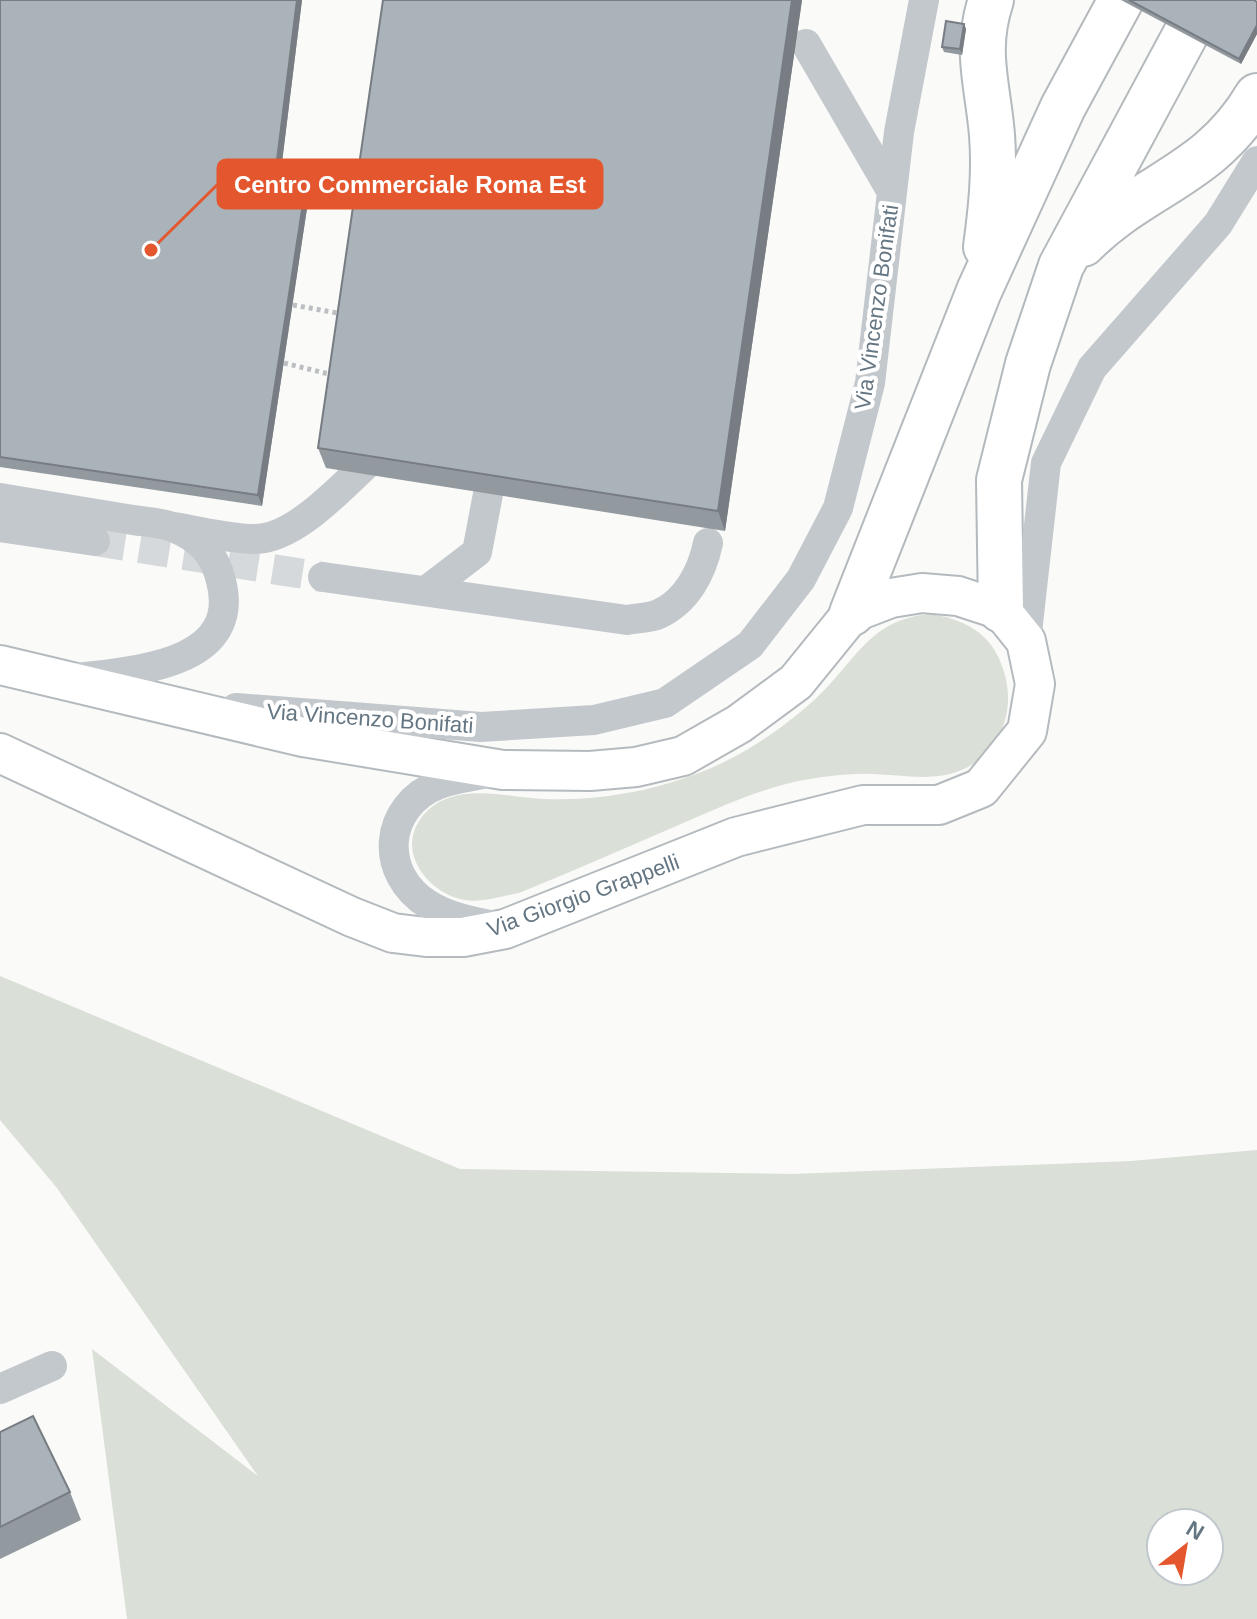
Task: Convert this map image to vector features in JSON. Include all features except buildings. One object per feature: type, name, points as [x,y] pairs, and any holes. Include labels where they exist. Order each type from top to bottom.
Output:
[{"type":"highway","points":[[979,291],[993,174],[992,131],[981,45],[991,0]]},
{"type":"highway","points":[[852,613],[979,291],[1063,107],[1121,0]]},
{"type":"highway","points":[[1014,626],[999,480],[1028,364],[1061,266],[1204,0]]},
{"type":"highway","points":[[1061,266],[1114,216],[1175,179],[1218,147],[1257,96]]},
{"type":"main road","points":[[0,665],[303,737],[503,770],[590,771],[636,767],[683,756],[739,724],[796,682],[852,613],[891,598],[922,593],[958,596],[1014,626]]},
{"type":"main road","name":"Via Giorgio Grappelli","points":[[0,753],[352,917],[393,933],[463,937],[505,929],[736,837],[863,805],[939,805],[981,788],[1027,731],[1035,684],[1014,626]]},
{"type":"main road","points":[[0,782],[12,782],[132,815]]},
{"type":"street","name":"Via Vincenzo Bonifati","points":[[156,702],[481,727],[594,720],[665,703],[750,645],[801,579],[838,508],[870,383],[899,132],[924,0]]},
{"type":"street","points":[[806,44],[892,192]]},
{"type":"street","points":[[1014,626],[1046,463],[1092,368],[1218,224],[1257,161]]},
{"type":"street","points":[[0,498],[258,539],[284,533],[372,459],[415,467]]},
{"type":"street","points":[[426,591],[477,552],[492,486]]},
{"type":"street","points":[[323,577],[627,620],[658,614],[689,592],[705,557],[705,525]]},
{"type":"street","points":[[0,527],[95,541]]},
{"type":"street","points":[[65,680],[151,669],[179,659],[205,643],[216,627],[224,604],[218,565],[205,546],[174,527]]},
{"type":"street","points":[[503,770],[439,784],[418,796],[397,821],[392,851],[400,876],[428,905],[448,914],[505,929]]},
{"type":"street","points":[[0,1389],[52,1366]]},
{"type":"path","points":[[293,305],[349,315]]},
{"type":"path","points":[[284,363],[344,378]]},
{"type":"shaded area","points":[[929,614],[958,621],[983,636],[995,651],[1006,681],[1007,712],[996,741],[973,764],[961,770],[924,777],[843,775],[779,786],[723,806],[519,893],[492,899],[455,898],[428,880],[416,862],[412,842],[416,827],[429,809],[448,798],[472,793],[545,799],[590,798],[658,786],[722,763],[769,736],[812,702],[876,634],[908,618]]},
{"type":"shaded area","points":[[0,976],[460,1169],[792,1174],[1131,1161],[1257,1150],[1257,1619],[127,1619],[92,1349],[258,1476],[57,1188],[0,1120]]},
{"type":"tunnel","points":[[95,541],[323,577]]},
{"type":"place","name":"Centro Commerciale Roma Est","points":[[151,250]]}]
